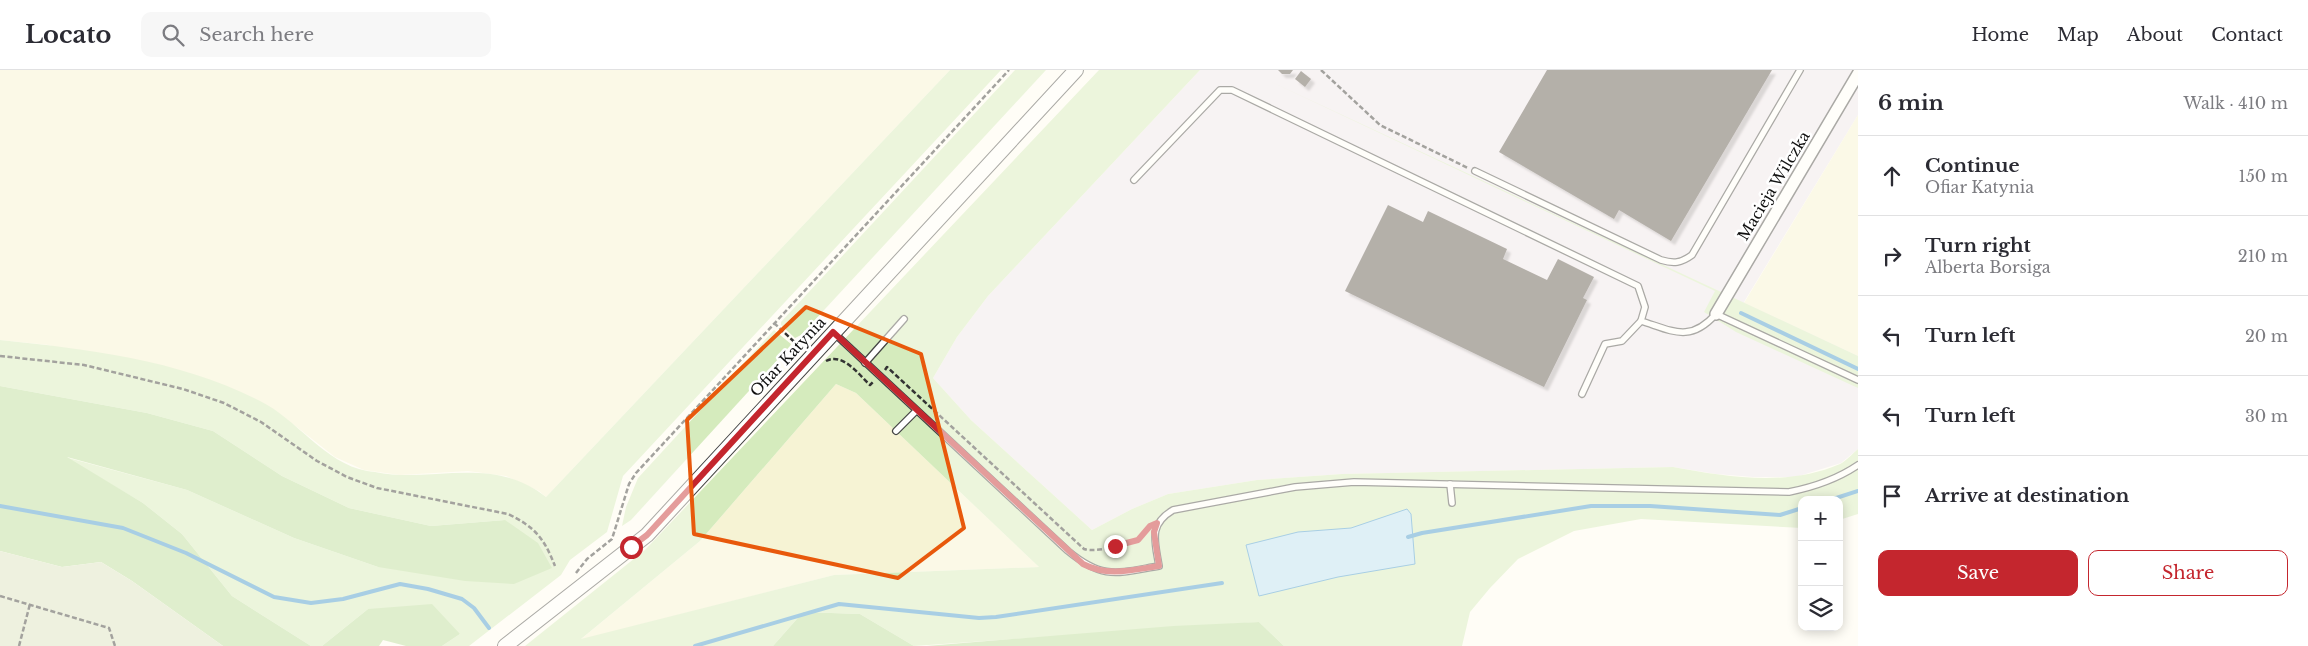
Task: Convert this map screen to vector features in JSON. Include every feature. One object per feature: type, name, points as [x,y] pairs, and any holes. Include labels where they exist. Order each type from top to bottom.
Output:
[{"type":"street","name":"Ofiar Katynia","points":[[505,646],[647,535],[1076,70]]},
{"type":"street","name":"Macieja Wilczka","points":[[1716,314],[1858,74]]},
{"type":"lane","points":[[1475,171],[1661,260],[1672,264],[1683,261],[1692,255],[1800,70]]},
{"type":"lane","points":[[1134,180],[1220,90],[1232,90],[1638,286],[1645,307],[1641,321],[1622,341],[1605,344],[1582,394]]},
{"type":"lane","points":[[1641,321],[1679,333],[1694,332],[1708,324],[1716,314],[1858,380]]},
{"type":"lane","points":[[865,363],[904,319]]},
{"type":"lane","points":[[833,332],[1083,564],[1092,569],[1111,573],[1159,566],[1154,532],[1157,523],[1164,515],[1183,506],[1295,487],[1354,482],[1789,492],[1813,487],[1840,477],[1858,465]]},
{"type":"lane","points":[[896,431],[916,410]]},
{"type":"lane","points":[[1450,484],[1452,503]]},
{"type":"path","points":[[572,580],[587,559],[612,540],[632,477],[1009,70]]},
{"type":"path","points":[[1321,70],[1380,125],[1475,171]]},
{"type":"path","points":[[774,323],[797,344]]},
{"type":"path","points":[[0,356],[84,365],[120,372],[183,389],[224,404],[261,422],[317,461],[347,477],[377,488],[508,514],[524,522],[545,542],[555,566]]},
{"type":"path","points":[[820,366],[830,359],[843,361],[870,385]]},
{"type":"path","points":[[887,367],[1084,549],[1096,550],[1134,541],[1141,538],[1150,526],[1157,523]]},
{"type":"path","points":[[0,596],[109,628],[115,646]]},
{"type":"path","points":[[19,646],[30,604]]},
{"type":"highlighted area","points":[[806,307],[921,354],[964,528],[898,578],[694,534],[687,420]]},
{"type":"shaded area","points":[[0,70],[950,70],[546,497],[539,491],[506,476],[468,471],[400,475],[364,470],[335,457],[293,424],[49,345],[0,340]]},
{"type":"shaded area","points":[[1200,70],[1858,70],[1858,115],[1744,302],[1858,356],[1858,449],[1841,463],[1796,477],[1753,477],[1716,474],[1673,467],[1342,474],[1257,480],[1168,494],[1132,509],[1092,530],[971,420],[933,378],[957,337],[988,296]]},
{"type":"shaded area","points":[[1858,115],[1858,356],[1744,303]]},
{"type":"shaded area","points":[[836,384],[856,393],[1039,567],[834,575],[580,640],[700,541]]},
{"type":"green space","points":[[950,70],[1001,70],[623,476],[607,532],[570,560],[561,575],[469,646],[442,646],[460,634],[368,609],[322,646],[311,646],[232,596],[182,534],[143,503],[65,457],[187,490],[294,538],[378,567],[505,520],[431,526],[349,508],[282,476],[213,431],[147,413],[0,386],[0,340],[100,352],[133,358],[198,375],[260,401],[286,418],[324,450],[352,466],[367,471],[396,475],[494,474],[529,486],[546,497]]},
{"type":"green space","points":[[1015,70],[1046,70],[801,335],[795,338],[781,325],[781,322]]},
{"type":"green space","points":[[1099,70],[1200,70],[988,296],[957,337],[933,378],[971,420],[1092,530],[1132,509],[1168,494],[1257,480],[1342,474],[1673,467],[1736,477],[1778,478],[1799,476],[1840,464],[1858,449],[1858,514],[1843,519],[1843,496],[1798,496],[1798,528],[1641,519],[1574,531],[1518,559],[1470,612],[1462,646],[1284,646],[1259,622],[914,646],[860,614],[803,612],[773,646],[525,646],[645,550]],"holes":[[[836,384],[856,393],[1039,567],[834,575],[581,639],[700,541]]]},
{"type":"green space","points":[[1246,70],[1858,356],[1858,388],[1736,332],[1704,312],[1715,291]]},
{"type":"green space","points":[[774,330],[791,344],[790,346],[631,520],[622,526],[626,507],[638,478]]},
{"type":"green space","points":[[0,386],[147,413],[213,431],[282,476],[349,508],[431,526],[505,520],[538,543],[552,568],[514,584],[465,581],[378,567],[294,538],[187,490],[67,457],[143,503],[182,534],[232,596],[311,646],[223,646],[132,581],[101,562],[62,567],[0,551]]},
{"type":"green space","points":[[0,551],[62,567],[101,562],[132,581],[223,646],[0,646]]},
{"type":"green space","points":[[432,604],[460,634],[442,646],[406,646],[383,640],[379,646],[322,646],[368,609]]},
{"type":"green space","points":[[803,612],[860,614],[914,646],[773,646]]},
{"type":"green space","points":[[1259,622],[1284,646],[926,646],[1173,626]]},
{"type":"water","points":[[1407,509],[1411,514],[1415,564],[1338,577],[1259,596],[1246,545],[1298,532],[1351,528]]},
{"type":"building","points":[[1278,70],[1293,70],[1290,74],[1282,74]]},
{"type":"building","points":[[1547,70],[1772,70],[1671,241],[1619,210],[1614,219],[1499,152]]},
{"type":"building","points":[[1301,71],[1311,79],[1305,87],[1295,79]]},
{"type":"building","points":[[1388,205],[1423,222],[1428,211],[1507,249],[1503,259],[1547,280],[1558,259],[1594,277],[1583,298],[1587,300],[1544,387],[1345,291]]},
{"type":"waterway","points":[[1741,313],[1858,369]]},
{"type":"waterway","points":[[1842,496],[1858,491]]},
{"type":"waterway","points":[[0,506],[123,528],[186,553],[274,597],[311,603],[343,599],[400,584],[428,589],[462,599],[474,608],[489,628]]},
{"type":"waterway","points":[[1408,537],[1422,533],[1591,506],[1650,506],[1780,515],[1798,509]]},
{"type":"waterway","points":[[695,646],[839,604],[979,618],[1222,583]]},
{"type":"route","points":[[631,547],[647,535],[833,332],[1083,564],[1101,572],[1111,573],[1159,566],[1154,532],[1157,523],[1150,526],[1138,540],[1115,546]]}]
